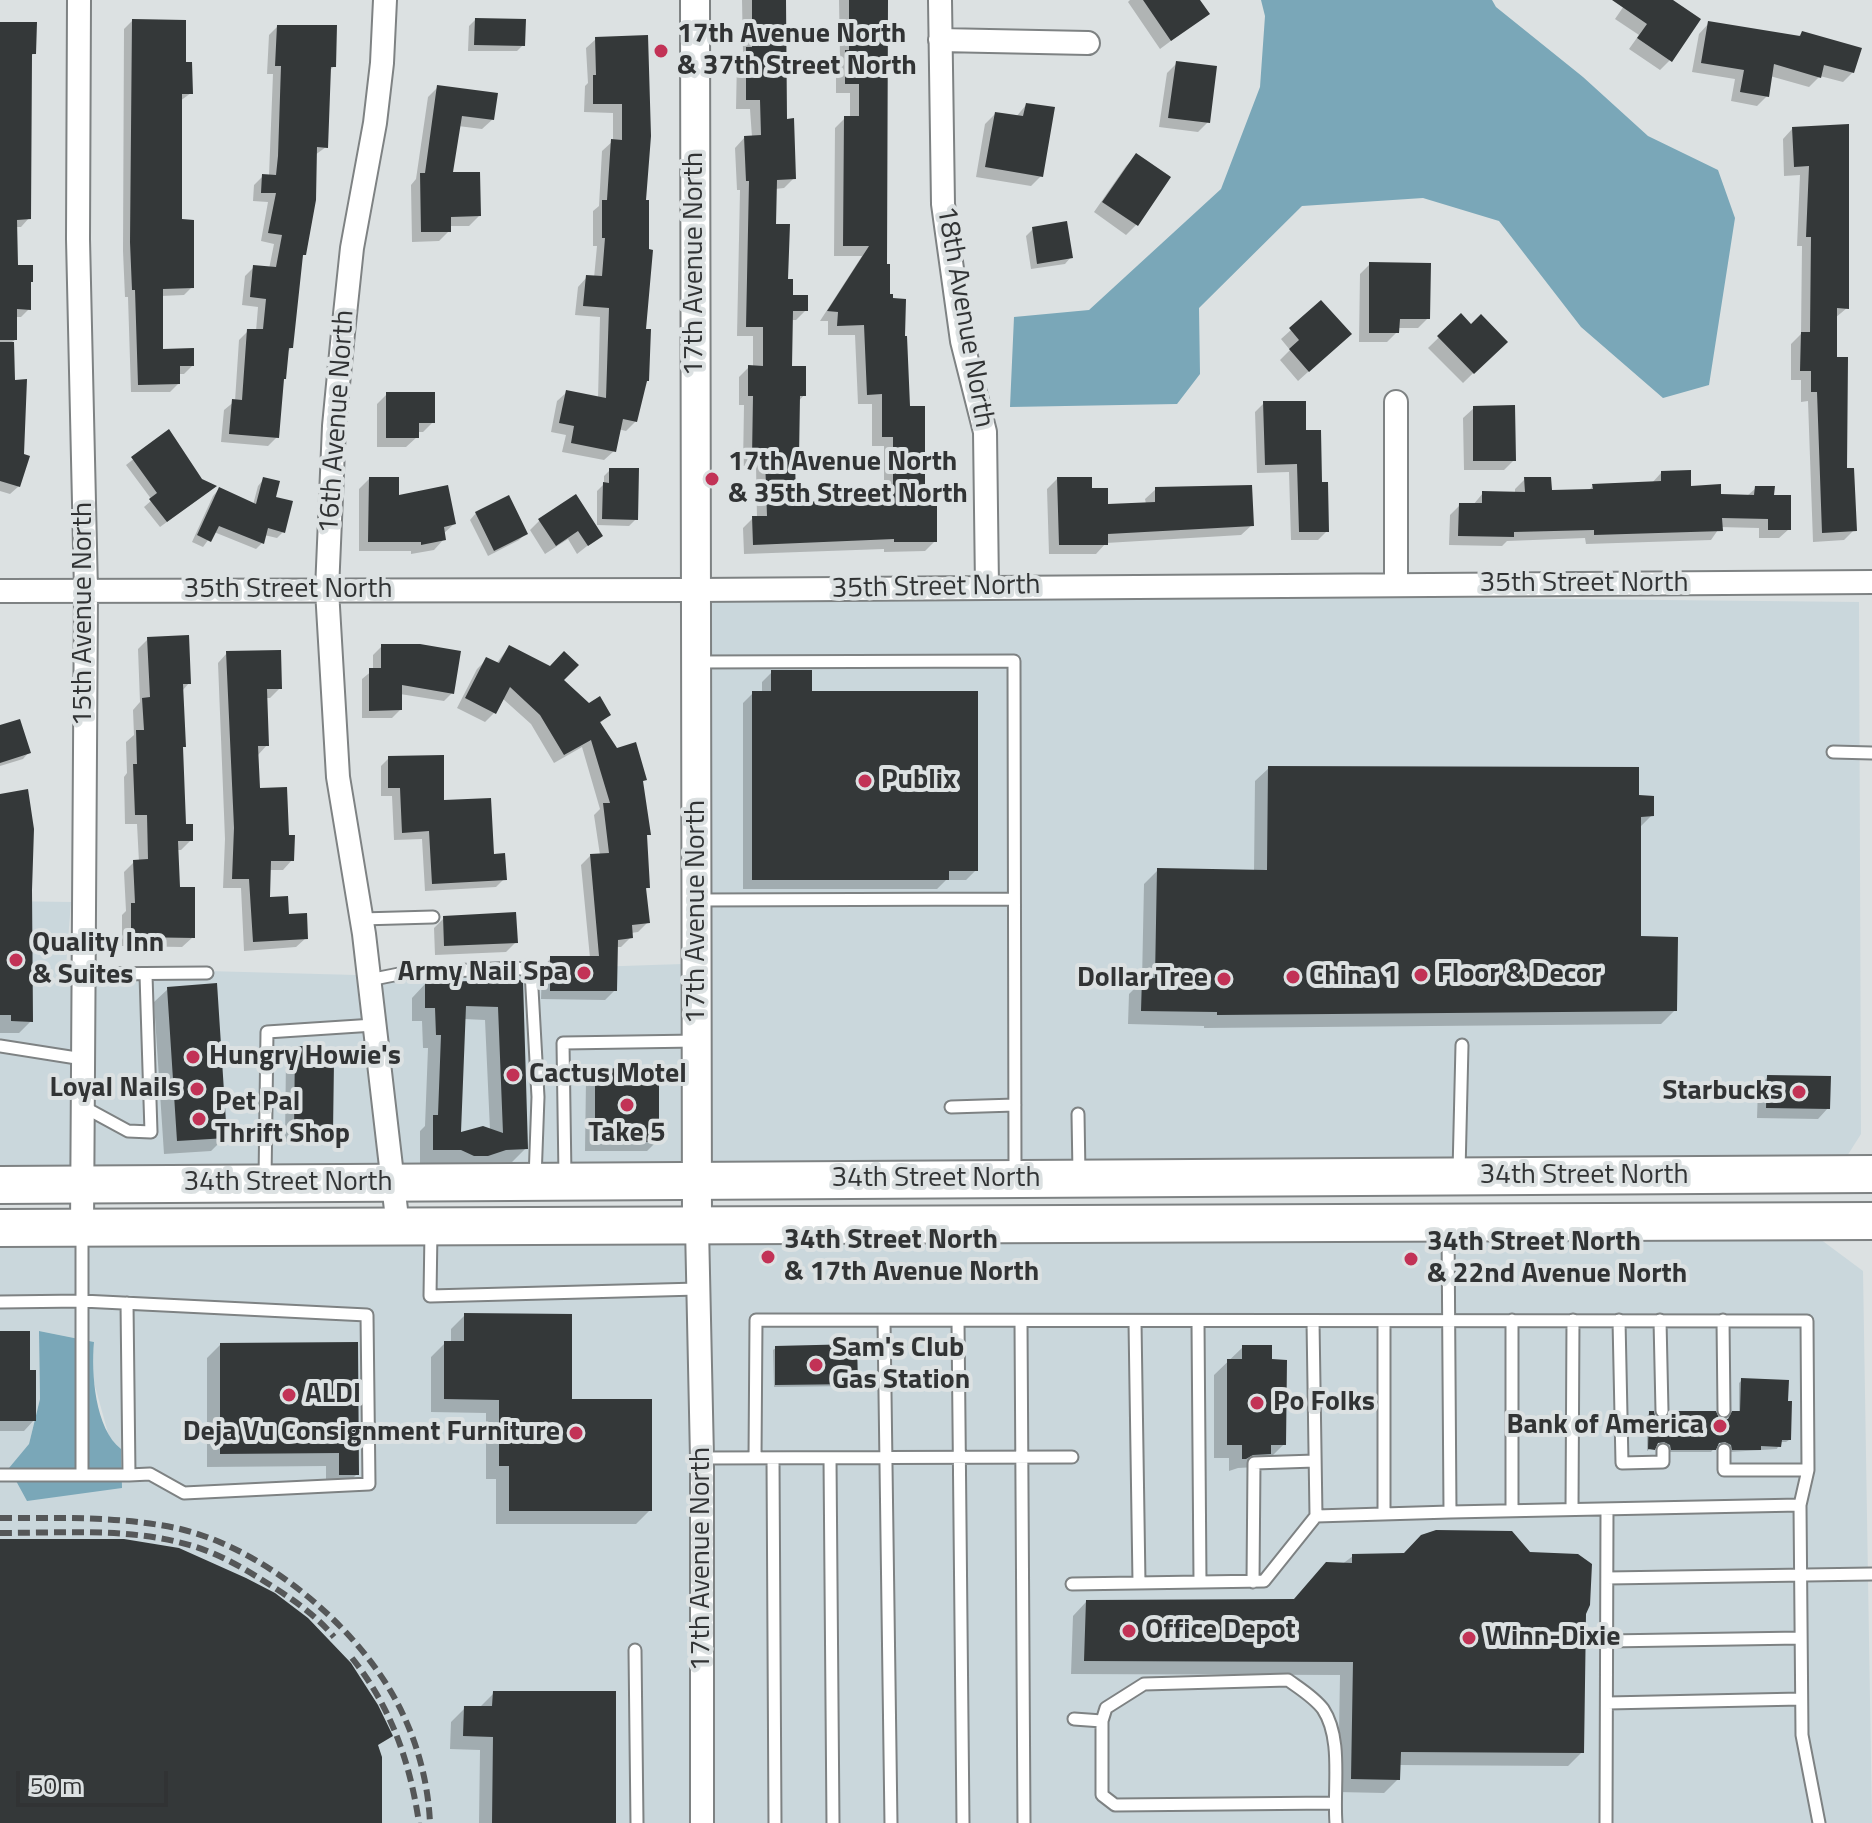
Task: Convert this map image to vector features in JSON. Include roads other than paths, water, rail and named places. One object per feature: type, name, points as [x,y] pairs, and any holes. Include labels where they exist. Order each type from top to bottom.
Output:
[{"type":"highway","name":"34th Street North","points":[[0,1185],[1872,1174]]},
{"type":"highway","points":[[1448,1223],[1459,1177]]},
{"type":"highway","name":"34th Street North","points":[[0,1228],[1872,1221]]},
{"type":"street","name":"15th Avenue North","points":[[79,0],[78,239],[86,591],[82,1228]]},
{"type":"street","name":"16th Avenue North","points":[[385,0],[375,123],[352,248],[343,333],[334,426],[327,590],[338,777],[361,919],[393,1183],[414,1227]]},
{"type":"street","name":"17th Avenue North","points":[[695,0],[697,1227],[702,1458],[702,1823]]},
{"type":"street","name":"18th Avenue North","points":[[940,0],[943,204],[962,341],[985,432],[987,587]]},
{"type":"street","points":[[940,40],[1088,43]]},
{"type":"street","points":[[1396,402],[1396,585]]},
{"type":"street","name":"35th Street North","points":[[0,591],[1872,582]]},
{"type":"lane","points":[[696,662],[1014,661],[1015,1179]]},
{"type":"lane","points":[[1833,752],[1872,753]]},
{"type":"lane","points":[[697,900],[1014,899]]},
{"type":"lane","points":[[361,919],[433,917]]},
{"type":"lane","points":[[369,980],[404,973],[517,968],[531,971],[538,1097],[550,1181]]},
{"type":"lane","points":[[83,974],[207,973]]},
{"type":"lane","points":[[82,1106],[128,1131],[151,1132],[146,975]]},
{"type":"lane","points":[[264,1183],[267,1032],[374,1025]]},
{"type":"lane","points":[[550,1181],[563,1043],[698,1041]]},
{"type":"lane","points":[[1459,1177],[1462,1045]]},
{"type":"lane","points":[[0,1046],[83,1059]]},
{"type":"lane","points":[[951,1107],[1015,1105]]},
{"type":"lane","points":[[1078,1114],[1079,1178]]},
{"type":"lane","points":[[1448,1223],[1450,1512]]},
{"type":"lane","points":[[414,1227],[430,1296],[698,1289]]},
{"type":"lane","points":[[82,1228],[82,1475]]},
{"type":"lane","points":[[0,1302],[82,1301],[367,1315],[369,1484],[184,1493],[150,1474],[0,1475]]},
{"type":"lane","points":[[127,1303],[129,1475]]},
{"type":"lane","points":[[755,1458],[756,1320],[1807,1321],[1808,1470],[1800,1505],[1801,1699],[1802,1735],[1819,1823]]},
{"type":"lane","points":[[1512,1320],[1512,1510]]},
{"type":"lane","points":[[1572,1509],[1573,1320]]},
{"type":"lane","points":[[1619,1320],[1622,1463],[1663,1462],[1663,1450]]},
{"type":"lane","points":[[1660,1320],[1662,1411]]},
{"type":"lane","points":[[1723,1320],[1724,1411]]},
{"type":"lane","points":[[884,1321],[891,1823]]},
{"type":"lane","points":[[1072,1584],[1264,1581],[1316,1516],[1313,1321]]},
{"type":"lane","points":[[1384,1321],[1384,1513]]},
{"type":"lane","points":[[958,1322],[963,1823]]},
{"type":"lane","points":[[1021,1322],[1024,1823]]},
{"type":"lane","points":[[1135,1322],[1139,1583]]},
{"type":"lane","points":[[1198,1322],[1200,1582]]},
{"type":"lane","points":[[1724,1450],[1724,1470],[1808,1470]]},
{"type":"lane","points":[[702,1458],[1072,1457]]},
{"type":"lane","points":[[773,1458],[775,1823]]},
{"type":"lane","points":[[830,1458],[833,1823]]},
{"type":"lane","points":[[1253,1582],[1254,1463],[1315,1461]]},
{"type":"lane","points":[[1316,1516],[1800,1505]]},
{"type":"lane","points":[[1606,1823],[1607,1509]]},
{"type":"lane","points":[[1607,1578],[1872,1574]]},
{"type":"lane","points":[[1607,1641],[1801,1638]]},
{"type":"lane","points":[[635,1650],[637,1823]]},
{"type":"lane","points":[[1334,1803],[1115,1805],[1102,1795],[1102,1721],[1106,1708],[1144,1684],[1288,1680],[1323,1709],[1334,1740],[1336,1823]]},
{"type":"lane","points":[[1607,1703],[1801,1699]]},
{"type":"lane","points":[[1074,1719],[1102,1721]]},
{"type":"water","points":[[1261,0],[1492,0],[1496,7],[1583,77],[1648,136],[1718,170],[1735,218],[1709,385],[1663,398],[1581,327],[1499,221],[1423,198],[1302,206],[1199,308],[1200,374],[1177,404],[1010,407],[1014,317],[1089,310],[1221,189],[1260,87],[1265,16]]},
{"type":"water","points":[[39,1331],[94,1342],[97,1400],[105,1428],[121,1449],[122,1488],[27,1501],[9,1468],[29,1444],[40,1399]]},
{"type":"railway","points":[[0,1518],[110,1520],[176,1528],[207,1537],[269,1568],[298,1589],[350,1637],[390,1690],[418,1754],[430,1823]]},
{"type":"railway","points":[[0,1533],[123,1534],[148,1536],[196,1547],[233,1563],[276,1589],[311,1614],[334,1637]]},
{"type":"railway","points":[[352,1658],[378,1696],[397,1736],[419,1823]]},
{"type":"place","name":"17th Avenue North & 37th Street North","points":[[661,51]]},
{"type":"place","name":"17th Avenue North & 35th Street North","points":[[712,479]]},
{"type":"place","name":"Publix","points":[[865,781]]},
{"type":"place","name":"Quality Inn & Suites","points":[[16,960]]},
{"type":"place","name":"Army Nail Spa","points":[[584,973]]},
{"type":"place","name":"Floor & Decor","points":[[1421,975]]},
{"type":"place","name":"China 1","points":[[1293,977]]},
{"type":"place","name":"Dollar Tree","points":[[1224,979]]},
{"type":"place","name":"Hungry Howie's","points":[[193,1057]]},
{"type":"place","name":"Cactus Motel","points":[[513,1075]]},
{"type":"place","name":"Loyal Nails","points":[[197,1089]]},
{"type":"place","name":"Starbucks","points":[[1799,1092]]},
{"type":"place","name":"Take 5","points":[[627,1105]]},
{"type":"place","name":"Pet Pal Thrift Shop","points":[[199,1119]]},
{"type":"place","name":"34th Street North & 17th Avenue North","points":[[768,1257]]},
{"type":"place","name":"34th Street North & 22nd Avenue North","points":[[1411,1259]]},
{"type":"place","name":"Sam's Club Gas Station","points":[[816,1365]]},
{"type":"place","name":"ALDI","points":[[289,1395]]},
{"type":"place","name":"Po Folks","points":[[1257,1403]]},
{"type":"place","name":"Bank of America","points":[[1720,1426]]},
{"type":"place","name":"Deja Vu Consignment Furniture","points":[[576,1433]]},
{"type":"place","name":"Office Depot","points":[[1129,1631]]},
{"type":"place","name":"Winn-Dixie","points":[[1469,1638]]}]
